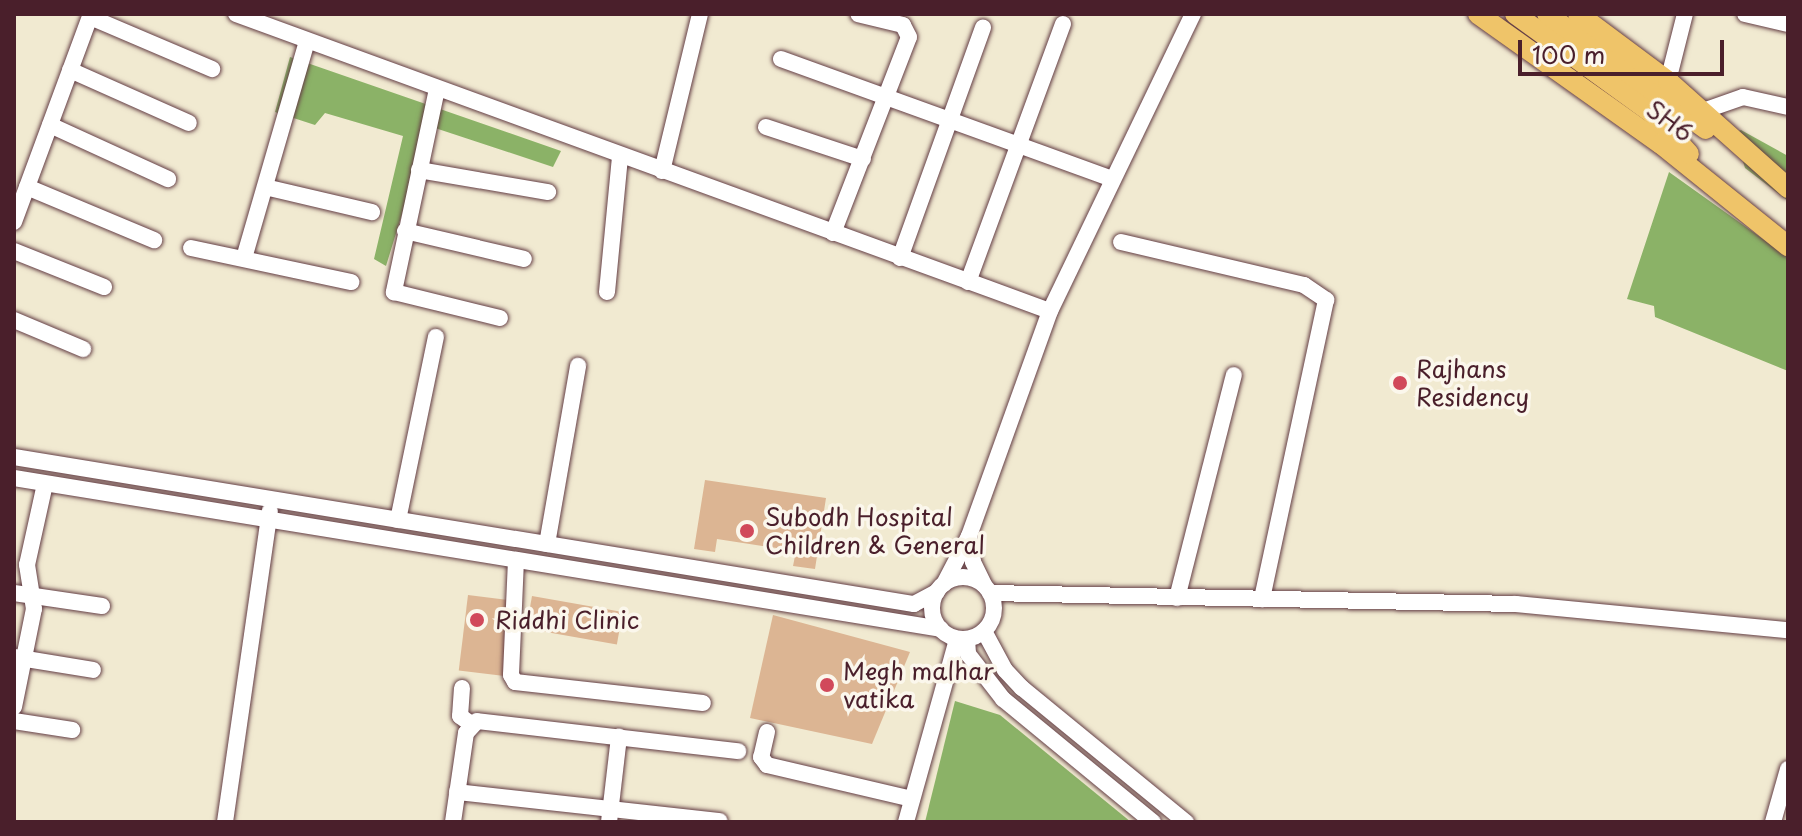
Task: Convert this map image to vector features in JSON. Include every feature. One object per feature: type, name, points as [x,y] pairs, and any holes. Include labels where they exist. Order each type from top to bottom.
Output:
[{"type":"main road","name":"SH6","points":[[1478,14],[1661,144],[1739,210],[1788,246]]},
{"type":"main road","points":[[1515,14],[1661,97],[1739,210]]},
{"type":"main road","points":[[1547,14],[1769,174]]},
{"type":"main road","name":"SH6","points":[[1578,14],[1661,97],[1703,111],[1788,188]]},
{"type":"street","points":[[236,14],[1050,311]]},
{"type":"street","points":[[662,171],[700,14]]},
{"type":"street","points":[[833,233],[889,96],[907,30],[858,14]]},
{"type":"street","points":[[1661,97],[1685,14]]},
{"type":"street","points":[[1745,14],[1788,24]]},
{"type":"street","points":[[14,222],[90,15],[212,69]]},
{"type":"street","points":[[941,629],[933,612],[941,588],[969,536],[1050,311],[1190,16]]},
{"type":"street","points":[[968,282],[1063,24]]},
{"type":"street","points":[[900,258],[983,28]]},
{"type":"street","points":[[244,258],[307,41]]},
{"type":"street","points":[[781,59],[952,117],[1113,179]]},
{"type":"street","points":[[70,70],[189,123]]},
{"type":"street","points":[[437,89],[394,292],[500,318]]},
{"type":"street","points":[[1703,111],[1743,97],[1788,107]]},
{"type":"street","points":[[50,125],[168,179]]},
{"type":"street","points":[[766,127],[863,159]]},
{"type":"street","points":[[607,292],[620,156]]},
{"type":"street","points":[[419,170],[548,192]]},
{"type":"street","points":[[27,187],[154,240]]},
{"type":"street","points":[[265,187],[372,212]]},
{"type":"street","points":[[405,231],[524,259]]},
{"type":"street","points":[[1121,242],[1304,285],[1326,300],[1262,599]]},
{"type":"street","points":[[191,248],[351,282]]},
{"type":"street","points":[[14,251],[104,287]]},
{"type":"street","points":[[14,320],[83,349]]},
{"type":"street","points":[[398,520],[436,337]]},
{"type":"street","points":[[547,544],[578,366]]},
{"type":"street","points":[[1177,598],[1234,375]]},
{"type":"street","points":[[14,457],[914,604],[964,577],[987,589],[1032,595],[1516,604],[1788,630]]},
{"type":"street","points":[[14,478],[941,629],[962,639],[968,654],[1003,699],[1153,822]]},
{"type":"street","points":[[14,707],[20,658],[35,595],[27,565],[45,484]]},
{"type":"street","points":[[225,822],[272,499]]},
{"type":"street","points":[[969,536],[973,562],[987,589],[987,627],[1005,670],[1022,688],[1186,822]]},
{"type":"street","points":[[516,560],[511,675],[515,682],[703,703]]},
{"type":"street","points":[[14,593],[102,606]]},
{"type":"street","points":[[906,822],[962,639],[987,627],[1032,595]]},
{"type":"street","points":[[20,658],[93,670]]},
{"type":"street","points":[[462,688],[460,716],[471,724],[738,751]]},
{"type":"street","points":[[14,721],[72,730]]},
{"type":"street","points":[[453,822],[471,724]]},
{"type":"street","points":[[767,732],[761,757],[767,765],[912,799]]},
{"type":"street","points":[[610,815],[619,737]]},
{"type":"street","points":[[1773,822],[1788,769]]},
{"type":"street","points":[[457,792],[610,815],[719,821]]},
{"type":"green space","points":[[290,57],[561,151],[553,167],[429,126],[386,266],[374,259],[403,136],[325,113],[315,125],[275,112]]},
{"type":"green space","points":[[1741,130],[1788,156],[1788,201],[1745,168],[1734,133]]},
{"type":"green space","points":[[1669,172],[1788,257],[1788,371],[1655,317],[1654,306],[1627,299]]},
{"type":"green space","points":[[955,701],[1000,715],[1131,822],[925,822]]},
{"type":"building","points":[[705,480],[826,498],[815,569],[793,566],[796,551],[717,539],[715,552],[694,549]]},
{"type":"building","points":[[468,595],[514,601],[504,676],[459,670]]},
{"type":"building","points":[[532,596],[623,612],[617,644],[526,628]]},
{"type":"building","name":"Megh malhar vatika","points":[[773,615],[910,652],[872,744],[750,718]]},
{"type":"place","name":"Rajhans Residency","points":[[1400,383]]},
{"type":"place","name":"Subodh Hospital Children & General","points":[[747,531]]},
{"type":"place","name":"Riddhi Clinic","points":[[477,620]]},
{"type":"place","name":"Megh malhar vatika","points":[[827,685]]}]
